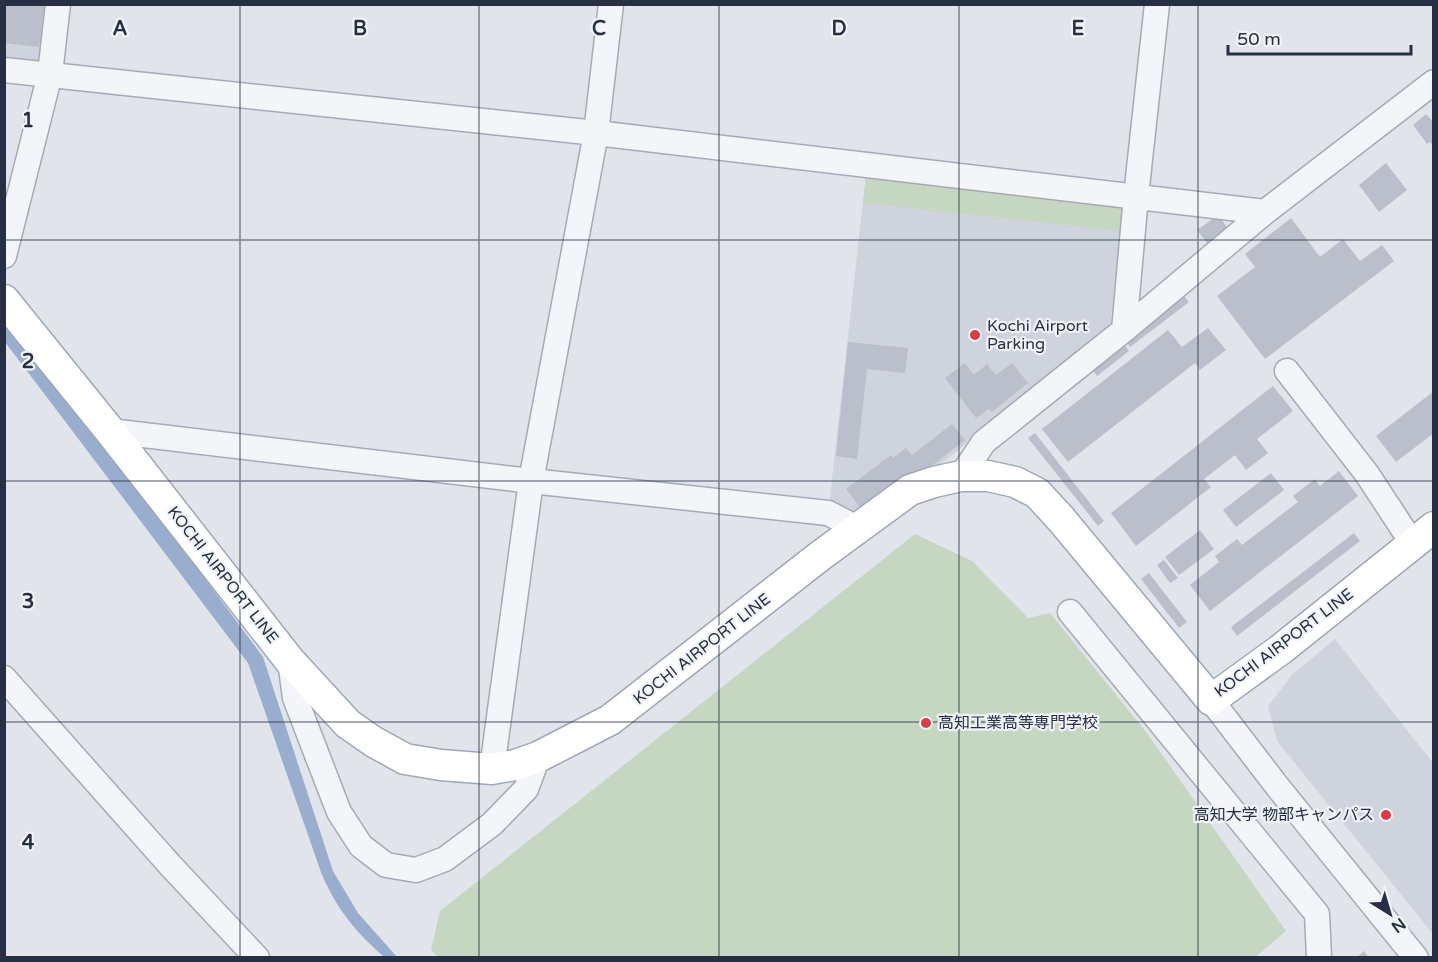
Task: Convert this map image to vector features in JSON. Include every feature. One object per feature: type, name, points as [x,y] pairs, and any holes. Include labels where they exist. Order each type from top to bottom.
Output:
[{"type":"main road","name":"KOCHI AIRPORT LINE","points":[[4,300],[110,430],[290,661],[348,724],[405,759],[441,765],[492,769],[538,757],[610,720],[857,528],[910,490],[934,482],[961,476],[988,476],[1015,482],[1036,493],[1061,519],[1212,700],[1280,650],[1424,534]]},
{"type":"street","points":[[4,256],[50,74],[58,4]]},
{"type":"street","points":[[492,769],[531,481],[596,133],[611,4]]},
{"type":"street","points":[[1124,330],[1157,4]]},
{"type":"street","points":[[4,70],[596,133],[1265,212]]},
{"type":"street","points":[[961,476],[984,442],[1124,330],[1265,212],[1434,82]]},
{"type":"street","points":[[1287,371],[1367,474],[1405,532],[1424,534]]},
{"type":"street","points":[[110,430],[531,481],[828,513],[857,528]]},
{"type":"street","points":[[1070,612],[1317,914],[1319,957]]},
{"type":"street","points":[[290,661],[295,698],[339,812],[361,846],[386,865],[417,870],[445,859],[492,824],[526,789],[538,757]]},
{"type":"street","points":[[4,678],[170,865],[257,957]]},
{"type":"street","points":[[1212,700],[1277,786],[1416,957]]},
{"type":"shaded area","points":[[4,5],[51,5],[44,68],[5,65]]},
{"type":"shaded area","name":"Kochi Airport Parking","points":[[866,175],[1124,203],[1110,328],[875,517],[829,506]]},
{"type":"shaded area","name":"高知大学 物部キャンパス","points":[[1335,639],[1433,763],[1433,934],[1277,741],[1268,706],[1292,675]]},
{"type":"green space","points":[[866,175],[1124,203],[1121,231],[863,203]]},
{"type":"green space","name":"高知工業高等専門学校","points":[[915,534],[972,561],[1028,618],[1050,613],[1146,732],[1286,931],[1254,958],[439,958],[431,950],[440,911]]},
{"type":"water","points":[[4,308],[263,657],[333,871],[358,913],[397,957],[384,957],[365,939],[348,920],[328,888],[248,663],[5,342]]},
{"type":"building","points":[[4,4],[45,4],[39,47],[4,43]]},
{"type":"building","points":[[1426,114],[1434,123],[1434,147],[1430,142],[1427,144],[1413,125]]},
{"type":"building","points":[[1386,163],[1407,190],[1379,212],[1359,185]]},
{"type":"building","points":[[1218,215],[1230,231],[1210,247],[1197,230]]},
{"type":"building","points":[[1291,218],[1320,257],[1343,239],[1360,261],[1382,245],[1394,261],[1265,359],[1217,296],[1255,267],[1245,254]]},
{"type":"building","points":[[1181,293],[1189,302],[1130,347],[1123,337]]},
{"type":"building","points":[[1208,328],[1226,350],[1200,370],[1195,363],[1068,462],[1042,429],[1168,330],[1182,347]]},
{"type":"building","points":[[1118,336],[1129,351],[1097,376],[1085,361]]},
{"type":"building","points":[[848,342],[908,348],[905,373],[867,369],[857,459],[836,456]]},
{"type":"building","points":[[965,363],[974,375],[987,364],[996,375],[1012,363],[1028,383],[992,412],[989,409],[976,418],[945,378]]},
{"type":"building","points":[[1273,386],[1293,411],[1257,439],[1268,453],[1246,470],[1235,455],[1204,479],[1211,487],[1136,546],[1111,513]]},
{"type":"building","points":[[1434,391],[1434,433],[1396,462],[1376,436]]},
{"type":"building","points":[[952,424],[965,440],[867,516],[846,489],[891,455],[893,458],[906,448],[912,455]]},
{"type":"building","points":[[1035,433],[1104,521],[1098,526],[1028,438]]},
{"type":"building","points":[[1339,471],[1358,496],[1210,611],[1190,585],[1219,562],[1215,556],[1237,539],[1242,545],[1298,502],[1293,496],[1315,479],[1320,486]]},
{"type":"building","points":[[1271,473],[1284,490],[1236,527],[1223,510]]},
{"type":"building","points":[[1200,530],[1214,549],[1179,575],[1165,557]]},
{"type":"building","points":[[1354,533],[1360,541],[1237,636],[1231,627]]},
{"type":"building","points":[[1164,560],[1178,578],[1170,583],[1157,565]]},
{"type":"building","points":[[1149,573],[1187,622],[1179,628],[1141,579]]},
{"type":"building","points":[[1364,951],[1369,958],[1356,958]]},
{"type":"place","name":"Kochi Airport Parking","points":[[975,335]]},
{"type":"place","name":"高知工業高等専門学校","points":[[926,723]]},
{"type":"place","name":"高知大学 物部キャンパス","points":[[1386,815]]}]
